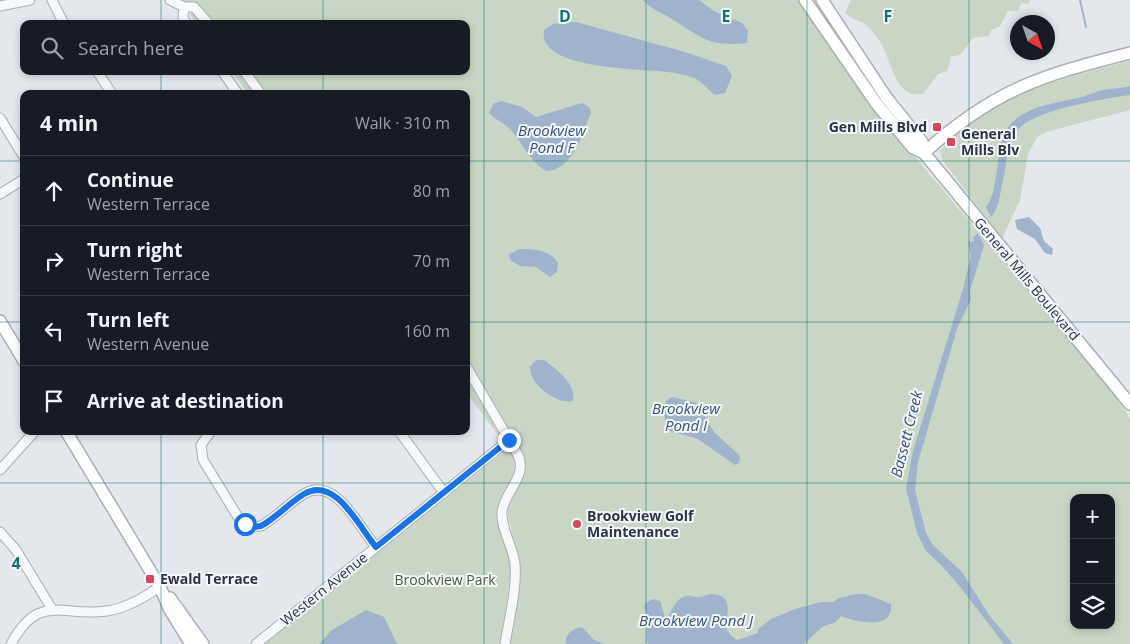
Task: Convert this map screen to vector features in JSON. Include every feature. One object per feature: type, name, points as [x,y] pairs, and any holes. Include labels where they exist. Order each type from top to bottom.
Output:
[{"type":"street","points":[[0,6],[30,0]]},
{"type":"street","points":[[52,0],[62,20]]},
{"type":"street","points":[[170,0],[184,7],[194,7],[205,20]]},
{"type":"street","name":"General Mills Boulevard","points":[[805,0],[876,103],[913,148],[924,153],[1130,404]]},
{"type":"street","name":"General Mills Boulevard","points":[[822,0],[881,90],[922,142],[924,153]]},
{"type":"street","points":[[184,7],[184,20]]},
{"type":"street","points":[[924,153],[970,114],[1020,86],[1074,66],[1130,53]]},
{"type":"street","points":[[100,75],[109,90]]},
{"type":"street","points":[[225,75],[235,90]]},
{"type":"street","points":[[247,75],[257,90]]},
{"type":"street","points":[[0,118],[20,150]]},
{"type":"street","points":[[0,194],[20,182]]},
{"type":"street","points":[[0,321],[20,354]]},
{"type":"street","points":[[470,373],[521,464],[519,474],[502,512],[513,553],[515,573],[505,644]]},
{"type":"street","points":[[0,470],[31,435]]},
{"type":"street","points":[[68,435],[160,588],[170,610],[191,644]]},
{"type":"street","points":[[208,435],[202,445],[203,460],[241,521],[253,527],[261,526],[304,494],[317,489],[325,490],[338,498],[376,547]]},
{"type":"street","points":[[402,435],[444,493]]},
{"type":"street","name":"Western Avenue","points":[[256,644],[509,440]]},
{"type":"street","points":[[0,532],[16,550],[52,609]]},
{"type":"street","points":[[11,644],[29,618],[52,609],[108,611],[130,604],[160,588]]},
{"type":"street","points":[[160,588],[177,606],[203,644]]},
{"type":"green space","points":[[177,0],[798,0],[854,81],[891,128],[1108,386],[1130,418],[1130,644],[509,644],[519,563],[507,511],[525,469],[522,454],[509,433],[501,439],[470,397],[470,90],[245,90],[235,75],[470,75],[470,20],[194,20],[181,1]]},
{"type":"green space","points":[[851,0],[1030,0],[1029,4],[1021,3],[1018,11],[1008,11],[1000,26],[991,30],[989,36],[973,38],[961,54],[951,57],[947,71],[938,74],[923,94],[913,94],[899,84],[883,46],[870,29],[865,24],[849,17],[845,13]]},
{"type":"green space","points":[[1130,61],[1130,110],[1046,132],[1037,137],[1028,154],[1020,200],[1002,239],[943,161],[940,151],[959,132],[980,116],[1003,103],[1053,82]]},
{"type":"green space","name":"Brookview Park","points":[[505,451],[510,451],[516,460],[515,474],[501,502],[511,570],[501,644],[264,644]]},
{"type":"water","points":[[643,0],[699,0],[714,11],[742,23],[748,31],[747,43],[723,44],[706,40]]},
{"type":"water","points":[[576,22],[685,52],[726,66],[732,76],[725,93],[715,95],[698,80],[675,73],[620,68],[575,61],[558,54],[546,44],[544,30],[553,24]]},
{"type":"water","points":[[1130,86],[1130,95],[1068,107],[1036,118],[1023,125],[1015,133],[1009,145],[1004,179],[998,202],[991,217],[986,207],[994,187],[1000,148],[1004,135],[1010,125],[1029,111],[1053,103],[1103,90]]},
{"type":"water","name":"Brookview Pond F","points":[[501,101],[522,107],[536,117],[582,103],[589,107],[591,112],[581,139],[571,157],[556,169],[547,171],[531,158],[509,128],[489,113],[493,104]]},
{"type":"water","points":[[1029,217],[1040,228],[1044,241],[1053,249],[1052,255],[1045,253],[1035,239],[1017,229],[1015,220]]},
{"type":"water","points":[[978,233],[984,245],[970,291],[971,299],[957,329],[918,462],[915,490],[926,533],[932,544],[962,572],[989,615],[1013,644],[1004,644],[961,588],[926,551],[917,533],[906,489],[913,451],[963,289],[971,256],[968,242],[974,241],[973,238]]},
{"type":"water","points":[[520,249],[536,250],[551,255],[558,263],[557,272],[550,277],[536,267],[520,266],[510,260],[509,254]]},
{"type":"water","points":[[536,360],[544,360],[565,378],[572,389],[573,401],[559,400],[539,386],[531,374],[530,367]]},
{"type":"water","name":"Brookview Pond I","points":[[672,397],[697,403],[714,432],[739,455],[739,463],[735,465],[698,439],[670,431],[664,415],[666,401]]},
{"type":"water","name":"Brookview Pond J","points":[[710,594],[722,597],[725,600],[728,609],[725,626],[731,636],[737,640],[758,633],[758,629],[771,619],[795,609],[821,602],[833,602],[839,598],[865,594],[891,604],[890,613],[887,618],[880,621],[864,622],[841,616],[836,622],[822,627],[804,644],[648,644],[646,637],[648,619],[645,603],[653,599],[660,601],[666,621],[675,604],[682,597],[701,597]]},
{"type":"water","points":[[366,610],[384,617],[397,644],[319,644],[332,630]]},
{"type":"water","name":"Brookview Pond J","points":[[582,627],[594,640],[604,644],[566,644],[566,638],[570,632]]},
{"type":"waterway","points":[[1080,0],[1086,27]]},
{"type":"place","name":"Gen Mills Blvd","points":[[937,127]]},
{"type":"place","name":"General Mills Blv","points":[[951,142]]},
{"type":"place","name":"Brookview Golf Maintenance","points":[[577,524]]},
{"type":"place","name":"Ewald Terrace","points":[[150,579]]},
{"type":"route","points":[[245,524],[253,527],[261,526],[310,490],[325,490],[330,491],[338,498],[376,547],[509,440]]},
{"type":"water label","name":"Bassett Creek","points":[[907,434]]}]
